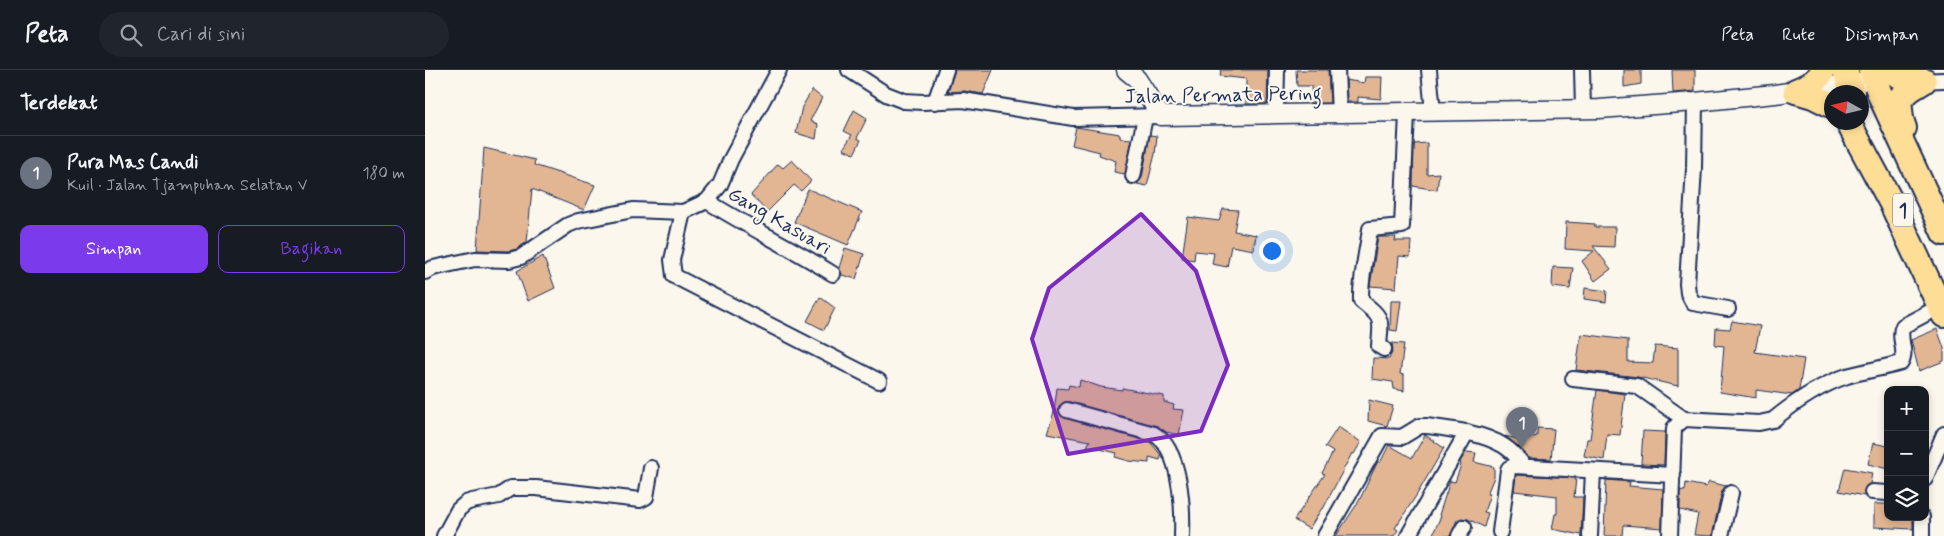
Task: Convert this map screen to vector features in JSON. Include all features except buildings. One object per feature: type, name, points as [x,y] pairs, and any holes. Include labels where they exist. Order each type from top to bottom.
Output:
[{"type":"highway","points":[[1796,91],[1814,82],[1823,70]]},
{"type":"highway","points":[[1878,74],[1906,80],[1928,81]]},
{"type":"highway","name":"1","points":[[1878,74],[1944,233]]},
{"type":"highway","points":[[1928,81],[1911,89],[1899,99],[1899,107],[1901,119],[1944,220]]},
{"type":"highway","points":[[1796,91],[1824,102]]},
{"type":"highway","points":[[1852,130],[1891,202],[1942,309]]},
{"type":"highway","name":"1","points":[[1867,130],[1942,309]]},
{"type":"street","points":[[425,272],[433,268],[475,259],[509,260],[521,257],[568,225],[585,219],[633,210],[683,212],[707,201],[720,185],[731,159],[779,70]]},
{"type":"street","name":"Jalan Permata Pering","points":[[849,70],[886,94],[905,101],[935,102],[963,100],[1073,118],[1583,109],[1695,102],[1796,91],[1848,82],[1878,74]]},
{"type":"street","points":[[935,102],[946,70]]},
{"type":"street","points":[[1126,70],[1137,79],[1153,117],[1133,176]]},
{"type":"street","points":[[1276,115],[1277,70]]},
{"type":"street","points":[[1337,70],[1339,114]]},
{"type":"street","points":[[1429,70],[1433,112]]},
{"type":"street","points":[[1582,70],[1583,109]]},
{"type":"street","points":[[1695,102],[1688,293],[1693,303],[1728,309]]},
{"type":"street","points":[[1384,349],[1379,346],[1381,319],[1377,313],[1361,301],[1360,285],[1367,257],[1370,229],[1402,226],[1407,113]]},
{"type":"street","name":"Gang Kasuari","points":[[707,201],[735,219],[806,257],[833,274]]},
{"type":"street","points":[[683,212],[672,260],[674,276],[879,381]]},
{"type":"street","points":[[1573,379],[1637,386],[1683,419],[1759,423],[1773,420],[1807,395],[1847,376],[1901,362],[1904,357],[1900,332],[1903,326],[1942,309]]},
{"type":"street","points":[[1067,410],[1160,437],[1169,448],[1177,474],[1182,508],[1181,536]]},
{"type":"street","points":[[1670,536],[1675,428],[1683,419]]},
{"type":"street","points":[[1325,536],[1380,437],[1401,437],[1421,426],[1467,432],[1503,445],[1524,466]]},
{"type":"street","points":[[1408,536],[1467,432]]},
{"type":"street","points":[[1926,476],[1944,434]]},
{"type":"street","points":[[1500,532],[1508,470],[1514,466],[1673,475]]},
{"type":"street","points":[[444,536],[458,510],[466,503],[499,496],[511,488],[528,487],[641,500],[646,497],[648,491],[651,468]]},
{"type":"street","points":[[1590,536],[1593,471]]},
{"type":"street","points":[[1872,492],[1884,493]]},
{"type":"street","points":[[1721,536],[1731,493]]},
{"type":"street","points":[[1922,521],[1922,536]]},
{"type":"highlighted area","points":[[1141,214],[1196,271],[1228,365],[1201,431],[1068,454],[1032,339],[1049,288]]},
{"type":"place","name":"Pura Mas Candi","points":[[1522,448]]}]
